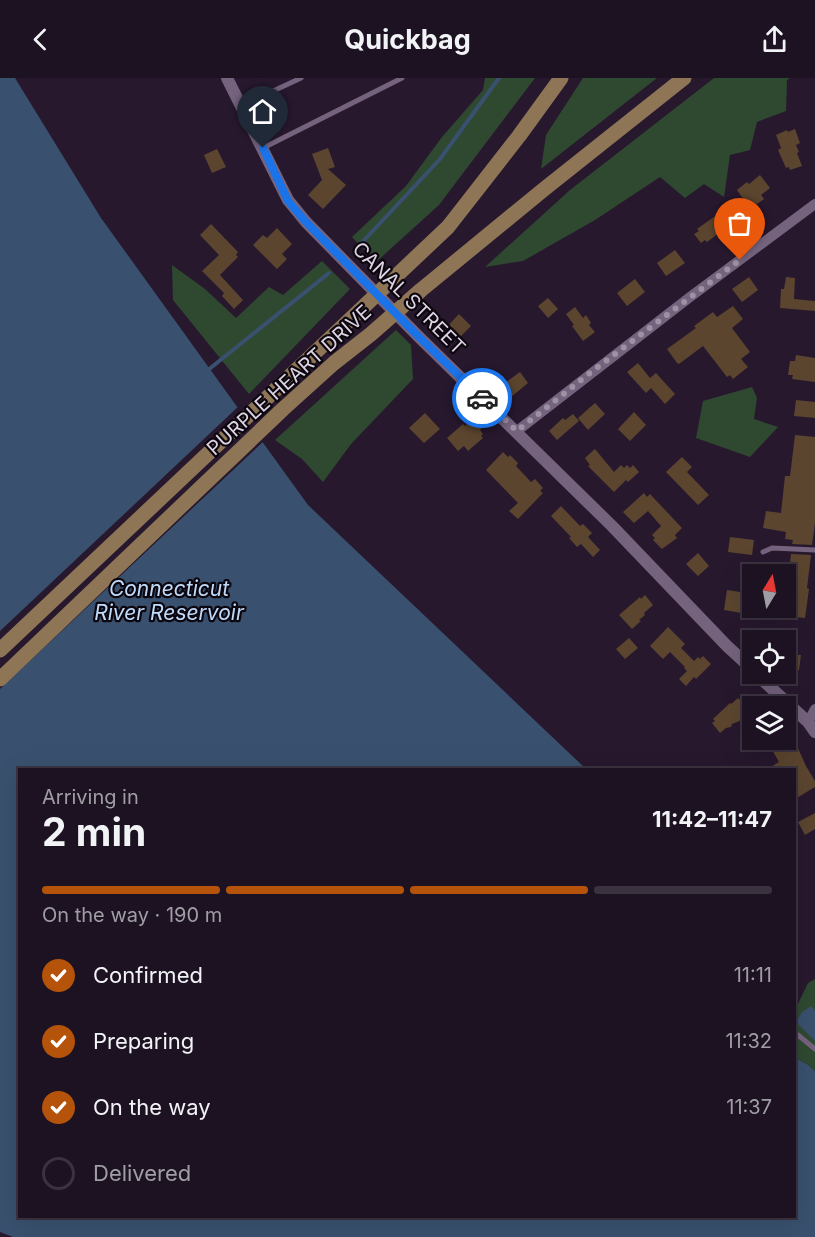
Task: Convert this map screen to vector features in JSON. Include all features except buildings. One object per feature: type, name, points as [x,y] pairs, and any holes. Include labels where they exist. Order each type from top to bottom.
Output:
[{"type":"main road","name":"PURPLE HEART DRIVE","points":[[3,647],[448,227],[561,78]]},
{"type":"main road","name":"PURPLE HEART DRIVE","points":[[0,680],[334,363],[684,78]]},
{"type":"street","name":"CANAL STREET","points":[[227,78],[288,201],[306,222],[417,335],[612,526],[742,660]]},
{"type":"street","points":[[517,431],[815,204]]},
{"type":"street","points":[[766,684],[811,727]]},
{"type":"street","points":[[811,727],[815,709]]},
{"type":"lane","points":[[241,106],[301,78]]},
{"type":"lane","points":[[263,148],[402,78]]},
{"type":"lane","points":[[763,552],[772,548],[815,550]]},
{"type":"lane","points":[[798,1035],[815,1049]]},
{"type":"green space","points":[[485,78],[535,78],[439,205],[376,262],[352,237],[406,186],[442,137],[483,90]]},
{"type":"green space","points":[[583,78],[657,78],[541,169],[546,135]]},
{"type":"green space","points":[[714,78],[790,78],[787,80],[786,111],[757,122],[750,150],[730,155],[724,197],[704,184],[685,198],[660,177],[595,220],[523,261],[485,267],[570,190]]},
{"type":"green space","points":[[322,261],[350,289],[249,394],[173,300],[172,265],[205,289],[236,318],[269,287],[283,295]]},
{"type":"green space","points":[[396,330],[411,345],[413,379],[351,444],[323,482],[302,459],[275,440]]},
{"type":"green space","points":[[752,387],[757,398],[754,419],[778,427],[750,457],[696,438],[703,401]]},
{"type":"green space","points":[[815,979],[815,1071],[796,1058],[796,1008],[808,983]]},
{"type":"water","name":"Connecticut River Reservoir","points":[[0,78],[15,78],[101,218],[308,505],[585,768],[18,768],[18,1218],[796,1218],[796,1058],[815,1071],[815,1237],[13,1237],[0,1232]]},
{"type":"water","points":[[811,1006],[815,1011],[815,1041],[796,1022],[802,1012]]},
{"type":"pier","points":[[240,405],[265,440],[0,689],[0,631]]},
{"type":"waterway","points":[[355,250],[440,159],[499,78]]},
{"type":"waterway","points":[[208,370],[329,273]]},
{"type":"way so far","points":[[482,398],[517,431],[740,260]]},
{"type":"route","points":[[263,148],[288,201],[306,222],[482,398]]}]
